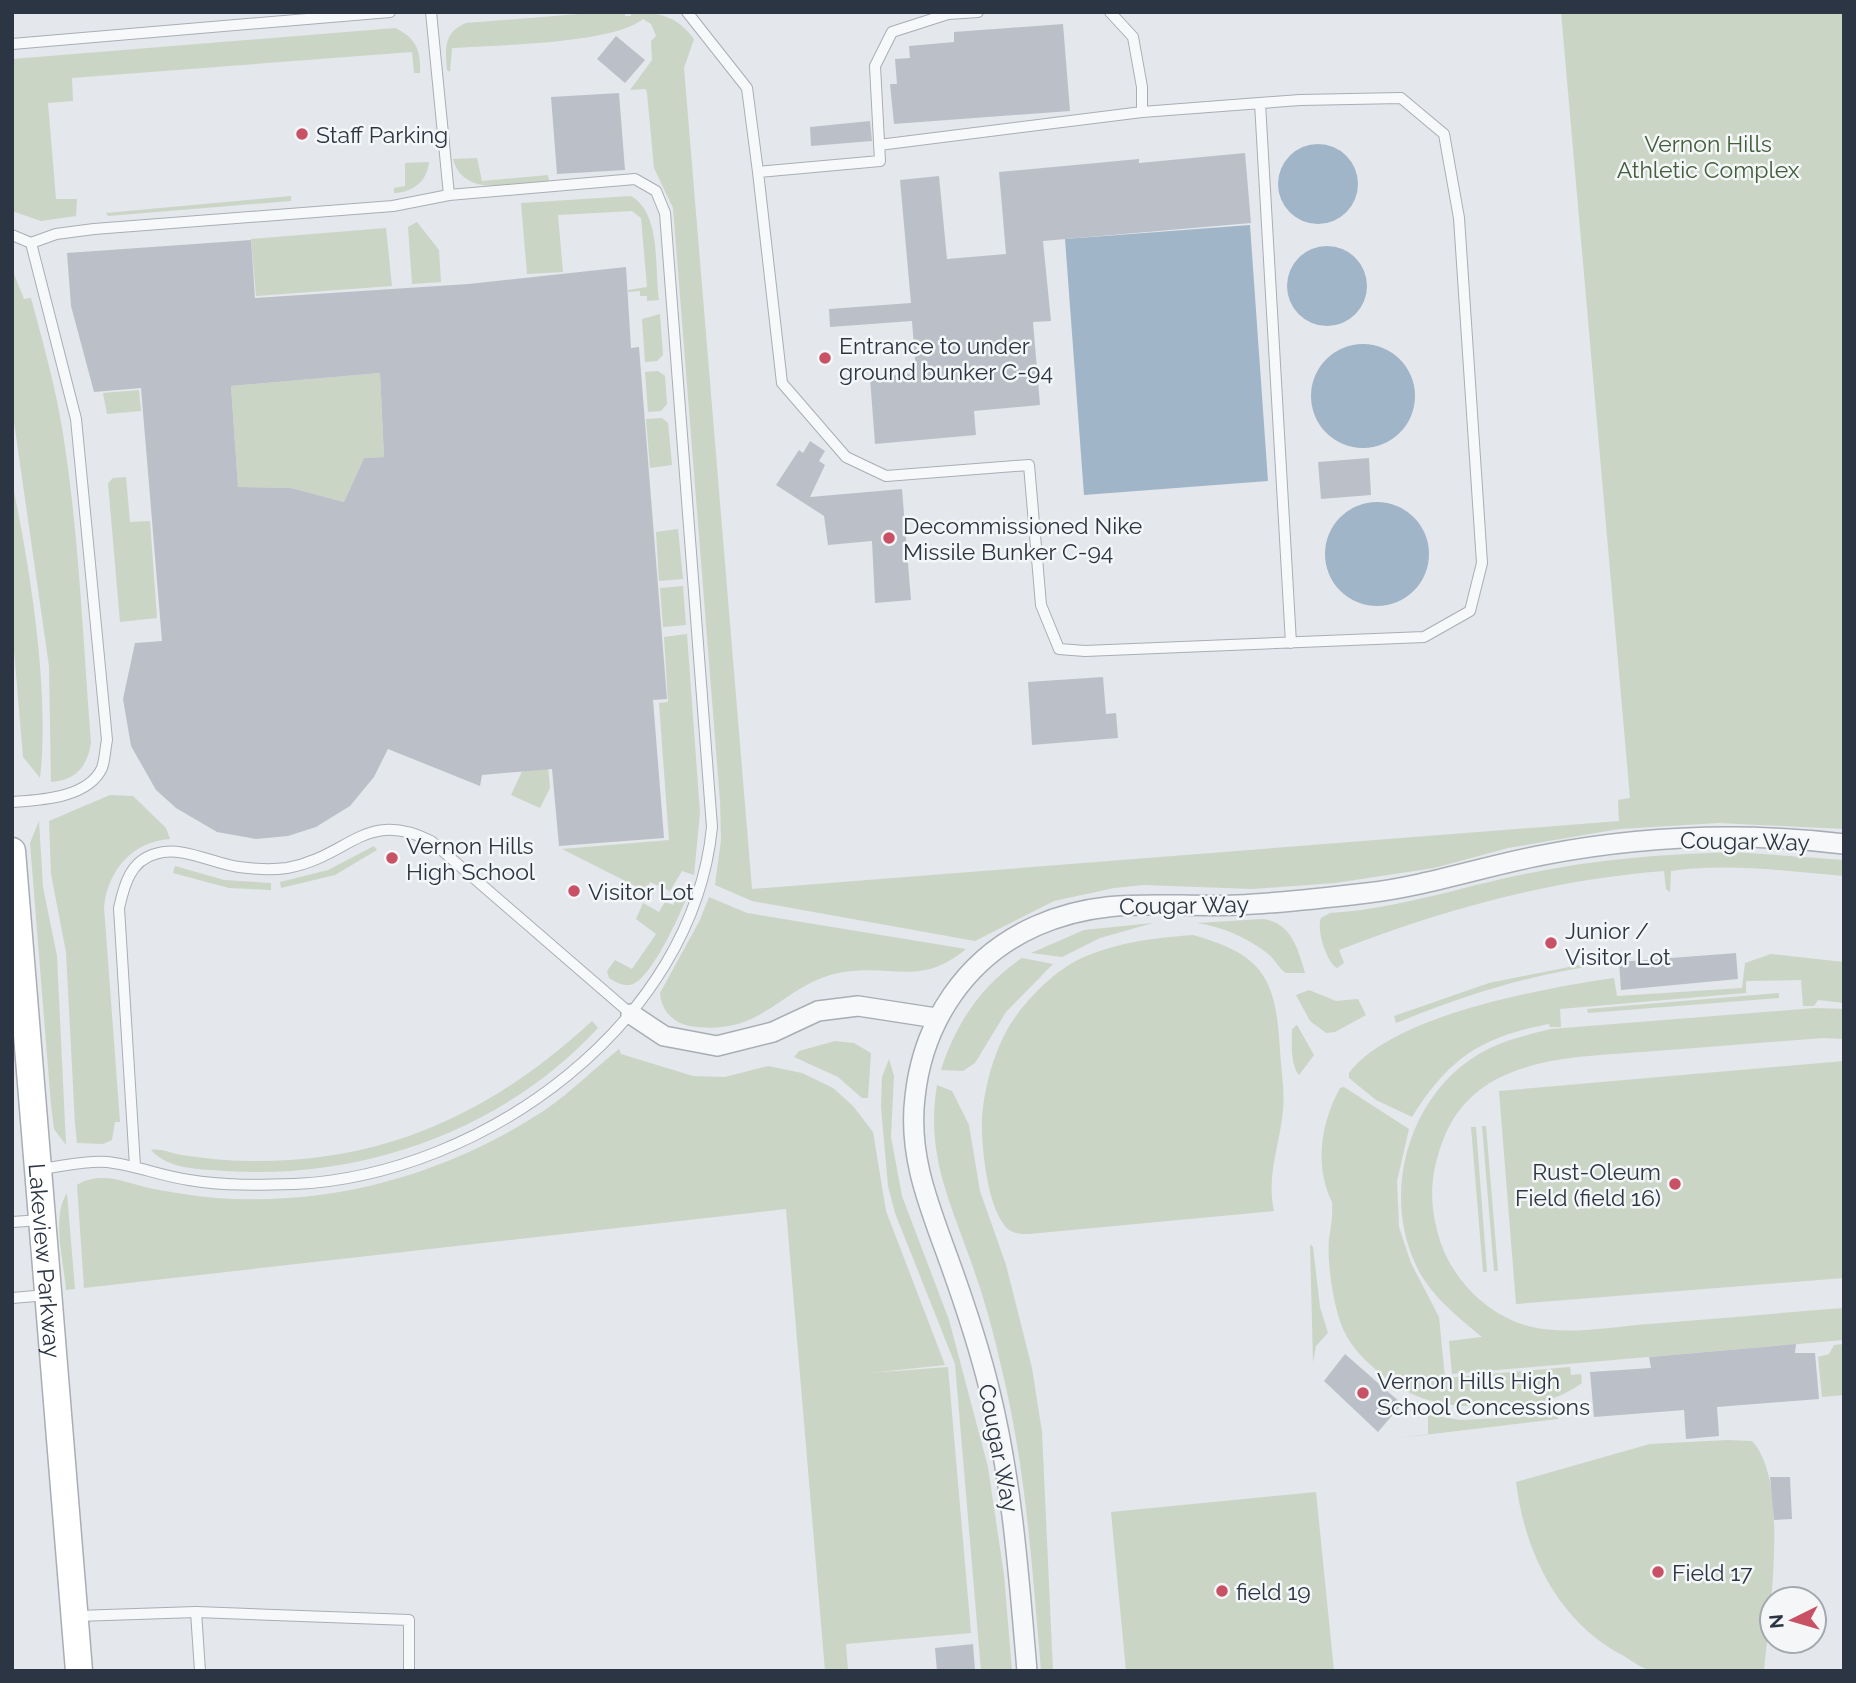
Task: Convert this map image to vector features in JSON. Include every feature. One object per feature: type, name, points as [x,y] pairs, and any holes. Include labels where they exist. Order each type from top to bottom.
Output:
[{"type":"street","name":"Cougar Way","points":[[1027,1671],[1013,1518],[990,1389],[970,1320],[927,1201],[914,1153],[919,1067],[936,1018],[956,987],[996,948],[1035,926],[1086,909],[1139,902],[1237,905],[1366,893],[1405,887],[1542,855],[1620,844],[1768,837],[1844,844]]},
{"type":"street","name":"Lakeview Parkway","points":[[12,851],[79,1671]]},
{"type":"street","points":[[631,1014],[664,1036],[717,1046],[773,1032],[818,1011],[858,1006],[936,1018]]},
{"type":"lane","points":[[12,44],[390,12]]},
{"type":"lane","points":[[431,12],[449,195]]},
{"type":"lane","points":[[687,12],[747,88],[782,383],[846,457],[886,476],[1029,464],[1041,605],[1059,649],[1084,651],[1424,637],[1470,611],[1482,563],[1459,218],[1444,134],[1401,98],[1260,103],[1142,112],[879,145]]},
{"type":"lane","points":[[758,172],[880,161],[875,66],[892,32],[948,14],[978,12]]},
{"type":"lane","points":[[1110,12],[1133,37],[1142,87],[1142,112]]},
{"type":"lane","points":[[1260,103],[1291,643]]},
{"type":"lane","points":[[12,235],[31,243],[56,234],[94,229],[393,205],[449,195],[635,179],[656,191],[665,213],[712,827],[709,860],[696,903],[656,981],[631,1014],[588,1057],[509,1115],[449,1146],[396,1165],[343,1179],[246,1184],[190,1180],[135,1166],[104,1162],[38,1170]]},
{"type":"lane","points":[[12,802],[46,800],[85,787],[102,768],[107,740],[76,419],[31,243]]},
{"type":"lane","points":[[135,1166],[119,908],[123,889],[133,870],[141,861],[155,853],[174,852],[238,867],[288,868],[316,860],[383,828],[421,836],[485,886],[631,1014]]},
{"type":"lane","points":[[12,1223],[42,1220]]},
{"type":"lane","points":[[12,1298],[48,1295]]},
{"type":"lane","points":[[197,1612],[200,1671]]},
{"type":"lane","points":[[74,1617],[197,1612],[409,1620],[410,1671]]},
{"type":"green space","name":"Vernon Hills Athletic Complex","points":[[625,12],[625,16],[631,16],[631,12],[659,14],[681,25],[694,39],[684,68],[752,889],[1619,821],[1618,800],[1630,798],[1561,12],[1844,12],[1844,829],[1719,823],[1619,829],[1508,848],[1434,868],[1335,883],[1252,889],[1144,885],[1114,888],[1054,901],[975,941],[752,901],[715,885],[721,840],[720,801],[673,208],[654,168],[646,89],[630,90],[652,60],[651,41],[656,36],[651,24],[643,19],[607,34],[581,38],[452,48],[450,72],[447,70],[446,55],[450,36],[466,23]]},
{"type":"green space","points":[[395,28],[408,36],[416,46],[420,73],[414,73],[412,52],[72,78],[73,101],[48,103],[56,199],[77,199],[76,216],[41,221],[12,211],[12,59]]},
{"type":"green space","points":[[477,158],[482,181],[548,175],[549,181],[508,186],[480,185],[459,172],[453,159]]},
{"type":"green space","points":[[429,162],[426,175],[418,184],[408,190],[394,193],[394,188],[405,186],[405,163]]},
{"type":"green space","points":[[291,196],[291,201],[108,216],[106,213]]},
{"type":"green space","points":[[631,196],[641,204],[652,228],[659,300],[647,301],[647,296],[640,296],[640,291],[628,292],[647,287],[641,218],[632,211],[558,215],[563,272],[527,274],[521,203]]},
{"type":"green space","points":[[417,222],[439,250],[441,282],[412,284],[408,227]]},
{"type":"green space","points":[[386,228],[392,286],[256,296],[251,239]]},
{"type":"green space","points":[[12,269],[24,299],[31,298],[57,400],[73,510],[80,588],[91,743],[87,759],[79,771],[60,781],[51,782],[49,666],[13,415]]},
{"type":"green space","points":[[660,314],[663,355],[657,361],[645,362],[642,319]]},
{"type":"green space","points":[[658,371],[665,376],[667,404],[661,411],[648,412],[645,372]]},
{"type":"green space","points":[[380,373],[384,457],[364,458],[344,502],[291,488],[238,487],[231,386]]},
{"type":"green space","points":[[139,390],[141,411],[107,414],[103,393]]},
{"type":"green space","points":[[662,418],[668,423],[672,465],[650,468],[646,419]]},
{"type":"green space","points":[[126,477],[130,522],[150,521],[157,618],[120,622],[108,483],[113,478]]},
{"type":"green space","points":[[12,482],[31,591],[40,669],[40,778],[23,757],[12,627]]},
{"type":"green space","points":[[678,529],[683,579],[659,581],[656,532]]},
{"type":"green space","points":[[683,586],[686,625],[663,627],[660,588]]},
{"type":"green space","points":[[687,634],[700,813],[694,875],[682,871],[670,891],[650,882],[645,891],[562,849],[669,840],[659,703],[668,702],[664,637]]},
{"type":"green space","points":[[548,765],[550,788],[540,808],[511,795],[524,767]]},
{"type":"green space","points":[[110,795],[133,796],[166,828],[170,839],[156,841],[133,852],[116,870],[106,894],[104,907],[120,1122],[115,1122],[112,1140],[103,1144],[77,1143],[66,952],[51,874],[49,821]]},
{"type":"green space","points":[[39,821],[43,887],[57,956],[66,1145],[54,1129],[51,1105],[30,843]]},
{"type":"green space","points":[[374,846],[377,850],[335,875],[281,888],[280,882],[328,870]]},
{"type":"green space","points":[[1734,852],[1844,860],[1844,876],[1758,869],[1692,869],[1671,871],[1670,892],[1666,889],[1664,871],[1580,881],[1498,898],[1379,935],[1339,950],[1344,963],[1337,968],[1326,953],[1321,938],[1321,918],[1330,913],[1381,907],[1505,878],[1581,864]]},
{"type":"green space","points":[[175,866],[224,880],[271,883],[271,890],[229,888],[173,873]]},
{"type":"green space","points":[[679,895],[686,899],[682,908],[664,945],[642,977],[629,985],[609,978],[607,971],[615,960],[632,969],[656,934],[636,919],[643,903],[659,912],[665,902],[673,905]]},
{"type":"green space","points":[[709,897],[747,913],[966,949],[950,961],[921,971],[843,972],[803,987],[755,1017],[737,1024],[716,1028],[690,1026],[669,1015],[660,993],[700,920]]},
{"type":"green space","points":[[1262,919],[1272,921],[1287,931],[1296,946],[1305,973],[1286,973],[1270,955],[1251,942],[1234,933],[1197,923]]},
{"type":"green space","points":[[1153,923],[1100,938],[1062,957],[1031,953],[1084,930]]},
{"type":"green space","points":[[1193,935],[1217,943],[1251,962],[1270,988],[1278,1026],[1283,1088],[1272,1185],[1274,1211],[1029,1234],[1010,1231],[999,1216],[990,1190],[984,1158],[982,1118],[993,1061],[1013,1020],[1046,983],[1074,962],[1117,946]]},
{"type":"green space","points":[[1771,954],[1844,962],[1844,1003],[1818,1000],[1814,1006],[1803,1006],[1801,980],[1746,981],[1746,993],[1560,1009],[1561,1027],[1550,1027],[1549,1024],[1525,1029],[1469,1053],[1439,1079],[1412,1117],[1376,1100],[1349,1078],[1349,1073],[1370,1053],[1399,1035],[1472,1007],[1614,978],[1617,996],[1742,988],[1745,963]]},
{"type":"green space","points":[[1022,958],[1053,964],[1006,1012],[975,1063],[963,1071],[941,1070],[954,1037],[982,993]]},
{"type":"green space","points":[[1614,958],[1614,963],[1557,972],[1503,986],[1450,1002],[1396,1023],[1394,1016],[1489,983]]},
{"type":"green space","points":[[1309,990],[1336,1001],[1358,999],[1366,1015],[1335,1032],[1326,1033],[1310,1021],[1296,995]]},
{"type":"green space","points":[[1779,993],[1779,998],[1588,1013],[1587,1009]]},
{"type":"green space","points":[[1815,1008],[1844,1009],[1844,1039],[1823,1038],[1561,1059],[1502,1076],[1478,1092],[1457,1113],[1442,1143],[1435,1165],[1433,1208],[1442,1246],[1459,1277],[1483,1302],[1497,1312],[1528,1326],[1588,1330],[1844,1308],[1844,1340],[1452,1374],[1449,1341],[1482,1337],[1444,1304],[1421,1274],[1405,1233],[1401,1202],[1403,1171],[1410,1140],[1423,1112],[1441,1086],[1463,1065],[1490,1048],[1551,1029]]},
{"type":"green space","points":[[592,1021],[598,1028],[561,1064],[519,1095],[475,1120],[428,1141],[379,1157],[328,1167],[277,1172],[226,1171],[176,1165],[158,1157],[151,1150],[250,1161],[300,1159],[347,1153],[392,1142],[435,1126],[516,1082]]},
{"type":"green space","points":[[1297,1025],[1314,1055],[1299,1075],[1294,1065],[1292,1047],[1292,1029]]},
{"type":"green space","points":[[835,1041],[854,1043],[871,1053],[868,1098],[862,1098],[838,1077],[794,1057],[799,1051]]},
{"type":"green space","points":[[619,1049],[621,1054],[693,1076],[725,1077],[768,1066],[802,1073],[833,1088],[853,1106],[873,1132],[886,1211],[945,1365],[869,1373],[948,1367],[971,1633],[846,1644],[848,1671],[825,1671],[786,1209],[84,1288],[77,1185],[83,1182],[95,1178],[109,1178],[194,1196],[233,1199],[275,1199],[356,1189],[435,1166],[509,1132],[555,1103]]},
{"type":"green space","points":[[889,1059],[894,1076],[891,1137],[902,1196],[949,1320],[988,1467],[1004,1575],[1012,1671],[981,1671],[955,1364],[895,1213],[888,1186],[881,1107],[882,1077]]},
{"type":"green space","name":"Rust-Oleum Field (field 16)","points":[[1844,1061],[1844,1278],[1516,1304],[1499,1091]]},
{"type":"green space","points":[[937,1085],[952,1091],[969,1125],[980,1191],[1006,1265],[1032,1368],[1042,1432],[1053,1671],[1041,1671],[1031,1555],[1010,1404],[975,1272],[941,1174],[934,1132]]},
{"type":"green space","points":[[1344,1087],[1409,1129],[1397,1181],[1399,1227],[1411,1263],[1439,1317],[1445,1378],[1570,1367],[1571,1375],[1581,1374],[1582,1383],[1557,1397],[1540,1402],[1492,1406],[1455,1405],[1421,1398],[1405,1390],[1373,1367],[1354,1348],[1341,1324],[1333,1294],[1329,1248],[1332,1202],[1326,1188],[1322,1159],[1328,1115],[1340,1088]]},
{"type":"green space","points":[[1482,1126],[1486,1126],[1498,1271],[1494,1271]]},
{"type":"green space","points":[[1471,1127],[1476,1127],[1487,1272],[1483,1272]]},
{"type":"green space","points":[[67,1193],[75,1289],[66,1290],[59,1227],[62,1203]]},
{"type":"green space","points":[[1310,1244],[1313,1247],[1320,1307],[1328,1333],[1316,1346],[1313,1362]]},
{"type":"green space","points":[[1844,1344],[1844,1395],[1822,1397],[1818,1357],[1829,1354],[1834,1345]]},
{"type":"green space","points":[[1428,1415],[1461,1420],[1558,1415],[1558,1419],[1399,1438],[1428,1434]]},
{"type":"green space","name":"Field 17","points":[[1752,1441],[1764,1460],[1771,1486],[1774,1550],[1772,1585],[1758,1585],[1758,1655],[1765,1655],[1764,1671],[1677,1673],[1649,1670],[1601,1642],[1563,1605],[1549,1583],[1527,1534],[1516,1482],[1650,1444]]},
{"type":"green space","name":"field 19","points":[[1316,1492],[1334,1671],[1126,1671],[1111,1512]]},
{"type":"water","points":[[1318,144],[1333,147],[1346,156],[1355,169],[1358,184],[1355,199],[1346,212],[1333,221],[1318,224],[1303,221],[1290,212],[1281,199],[1278,184],[1281,169],[1290,156],[1303,147]]},
{"type":"water","points":[[1250,225],[1268,481],[1084,495],[1065,239]]},
{"type":"water","points":[[1327,246],[1342,249],[1355,258],[1364,271],[1367,286],[1364,301],[1355,314],[1342,323],[1327,326],[1312,323],[1299,314],[1290,301],[1287,286],[1290,271],[1299,258],[1312,249]]},
{"type":"water","points":[[1363,344],[1383,348],[1400,359],[1411,376],[1415,396],[1411,416],[1400,433],[1383,444],[1363,448],[1343,444],[1326,433],[1315,416],[1311,396],[1315,376],[1326,359],[1343,348]]},
{"type":"water","points":[[1377,502],[1397,506],[1414,517],[1425,534],[1429,554],[1425,574],[1414,591],[1397,602],[1377,606],[1357,602],[1340,591],[1329,574],[1325,554],[1329,534],[1340,517],[1357,506]]},
{"type":"building","points":[[1063,24],[1070,111],[894,124],[890,84],[897,84],[895,59],[910,58],[909,46],[954,42],[954,32]]},
{"type":"building","points":[[616,36],[645,60],[625,83],[597,59]]},
{"type":"building","points":[[619,93],[625,170],[557,174],[551,97]]},
{"type":"building","points":[[870,121],[872,141],[811,146],[810,127]]},
{"type":"building","points":[[1245,153],[1251,223],[1043,241],[1051,321],[1033,322],[1040,405],[974,411],[976,435],[875,444],[870,378],[916,373],[912,321],[830,327],[829,309],[911,303],[900,180],[939,176],[947,259],[1006,254],[999,172],[1139,159],[1139,163]]},
{"type":"building","name":"Vernon Hills High School","points":[[251,240],[255,298],[468,284],[626,267],[631,348],[639,347],[667,699],[653,700],[664,838],[559,846],[552,769],[482,775],[480,786],[388,749],[374,777],[350,806],[316,827],[288,836],[256,839],[217,832],[176,808],[156,790],[131,746],[123,699],[135,643],[162,641],[141,388],[94,392],[71,306],[67,253]],"holes":[[[380,373],[384,457],[364,458],[344,502],[291,488],[238,487],[231,386]]]},
{"type":"building","points":[[810,441],[825,451],[819,461],[825,465],[810,497],[902,489],[911,600],[875,603],[872,541],[828,545],[824,516],[776,485],[799,450],[803,453]]},
{"type":"building","points":[[1369,458],[1371,495],[1321,499],[1318,462]]},
{"type":"building","points":[[1103,677],[1106,714],[1116,713],[1118,738],[1032,745],[1028,682]]},
{"type":"building","points":[[1736,953],[1738,979],[1621,990],[1619,962]]},
{"type":"building","points":[[1796,1344],[1795,1353],[1815,1353],[1819,1399],[1717,1407],[1719,1436],[1686,1439],[1684,1410],[1594,1417],[1590,1372],[1651,1368],[1649,1357]]},
{"type":"building","name":"Vernon Hills High School Concessions","points":[[1345,1354],[1402,1404],[1378,1432],[1324,1381]]},
{"type":"building","points":[[1770,1477],[1790,1477],[1792,1519],[1774,1520]]},
{"type":"building","points":[[973,1644],[975,1670],[937,1671],[935,1648]]},
{"type":"place","name":"Staff Parking","points":[[302,134]]},
{"type":"place","name":"Entrance to under ground bunker C-94","points":[[825,358]]},
{"type":"place","name":"Decommissioned Nike Missile Bunker C-94","points":[[889,538]]},
{"type":"place","name":"Vernon Hills High School","points":[[392,858]]},
{"type":"place","name":"Visitor Lot","points":[[574,891]]},
{"type":"place","name":"Junior / Visitor Lot","points":[[1551,943]]},
{"type":"place","name":"Rust-Oleum Field (field 16)","points":[[1675,1184]]},
{"type":"place","name":"Vernon Hills High School Concessions","points":[[1363,1393]]},
{"type":"place","name":"Field 17","points":[[1658,1572]]},
{"type":"place","name":"field 19","points":[[1222,1591]]}]
